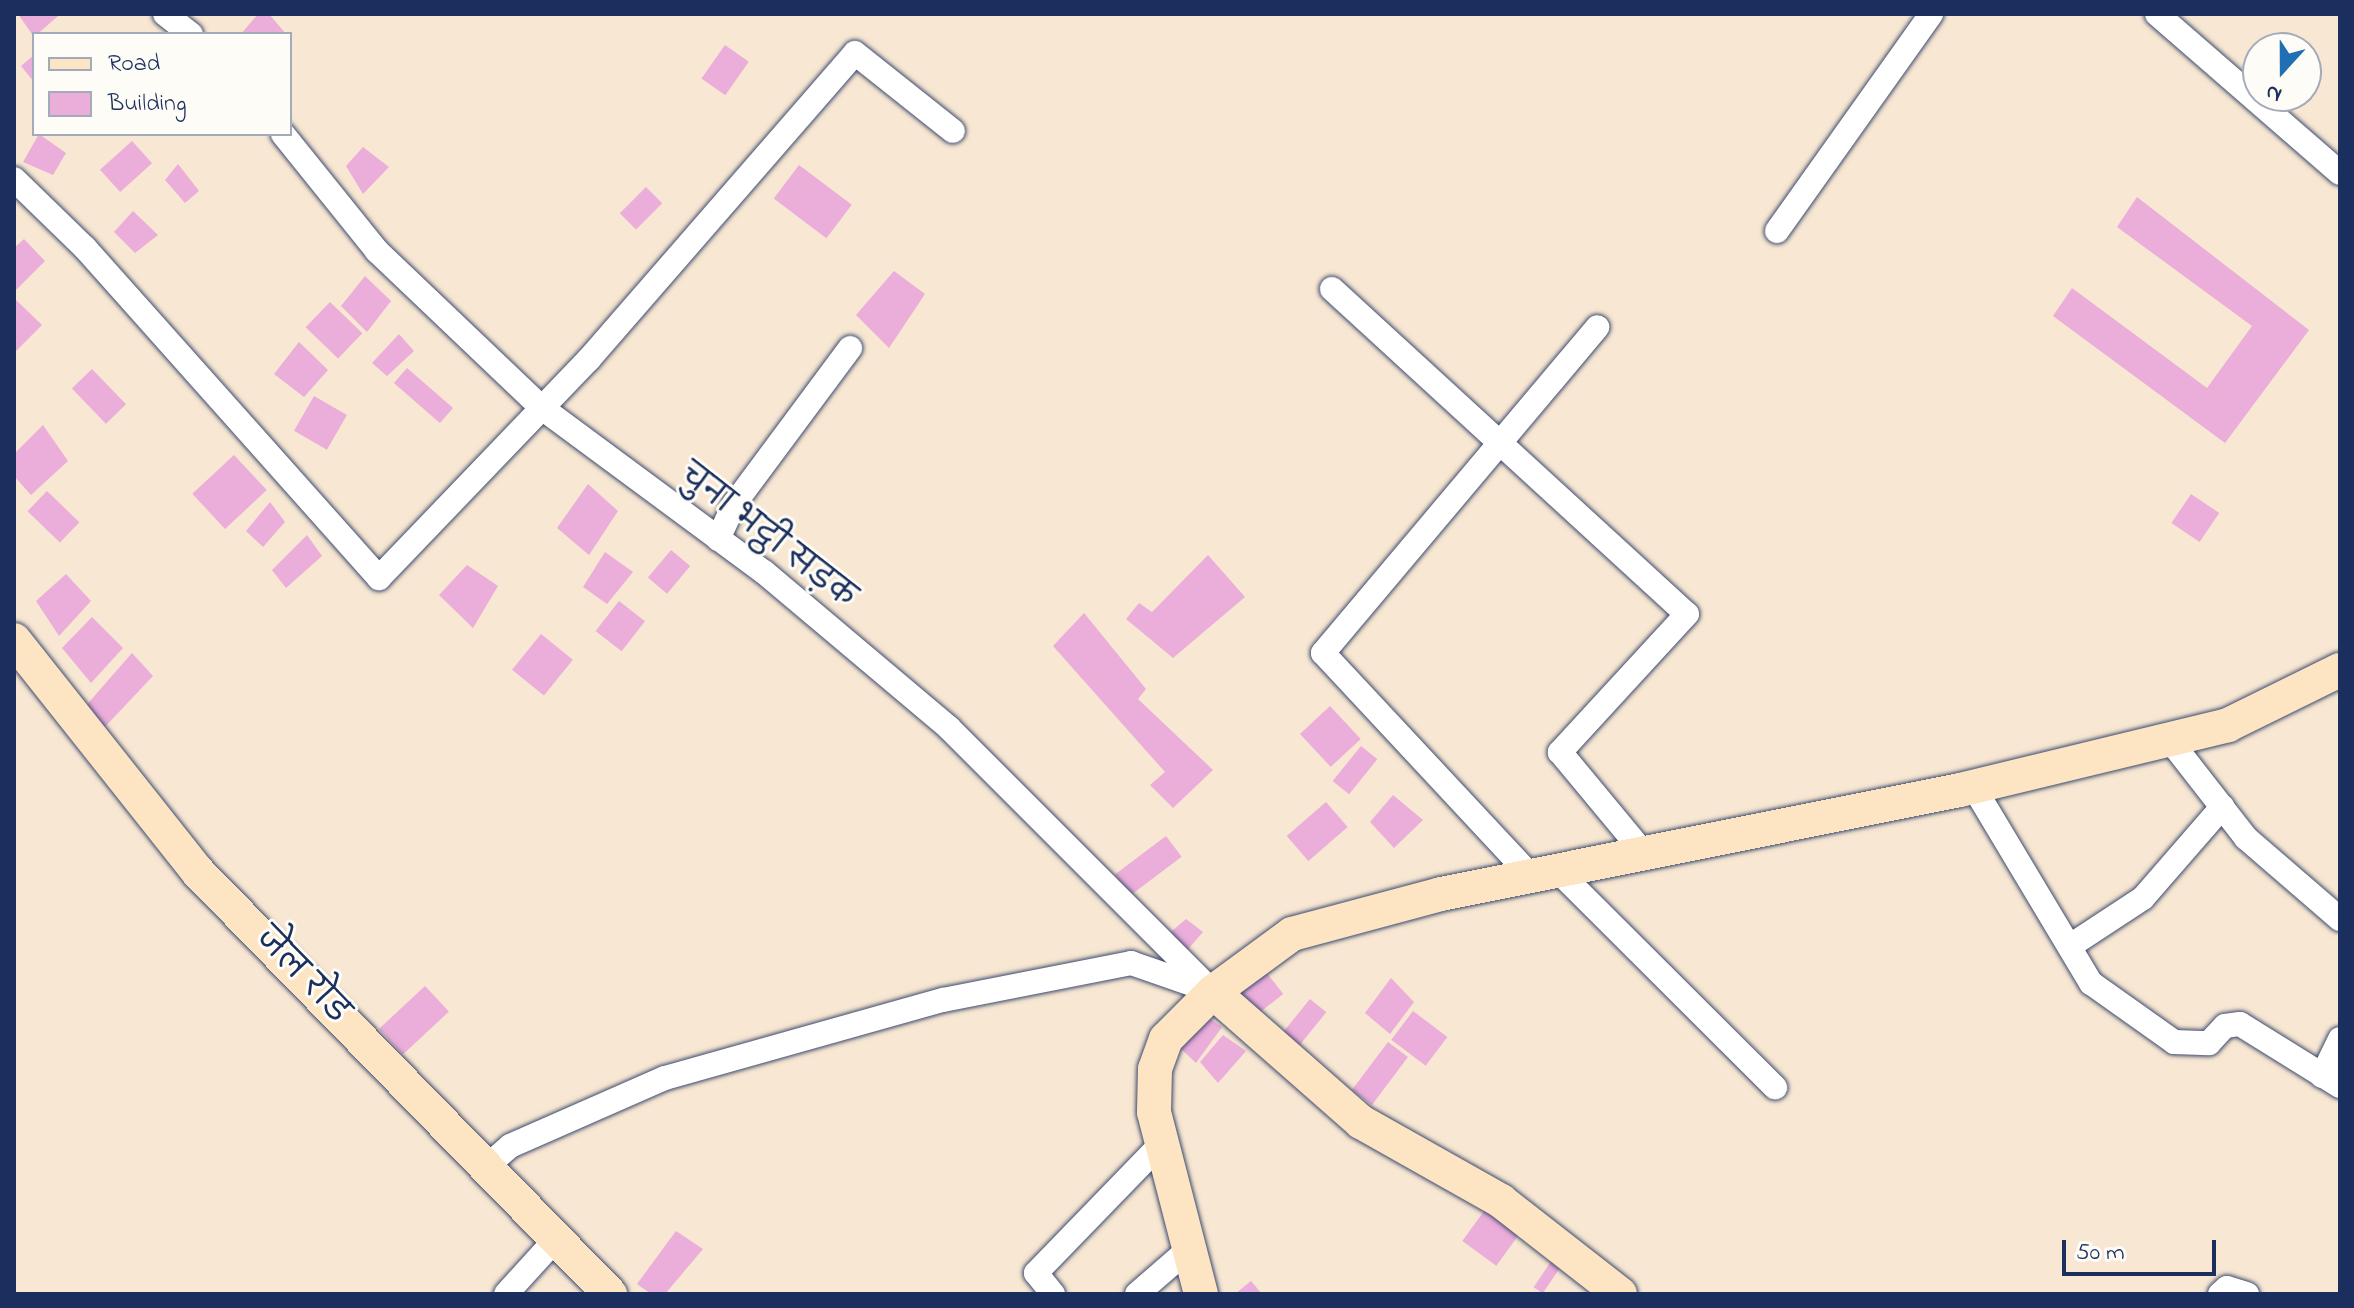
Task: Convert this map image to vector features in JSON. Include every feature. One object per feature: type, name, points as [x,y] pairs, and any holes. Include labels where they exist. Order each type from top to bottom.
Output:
[{"type":"street","points":[[165,14],[188,32]]},
{"type":"street","points":[[1777,231],[1931,14]]},
{"type":"street","points":[[2157,14],[2340,173]]},
{"type":"street","points":[[14,179],[379,578],[542,408],[855,53],[953,131]]},
{"type":"street","name":"चुना भट्ठी सड़क","points":[[285,136],[377,251],[542,408],[718,539],[949,728],[1213,992]]},
{"type":"street","points":[[1332,289],[1687,614],[1560,752],[1644,853]]},
{"type":"street","points":[[1598,327],[1323,653],[1544,873],[1775,1087]]},
{"type":"street","points":[[718,539],[735,503],[850,348]]},
{"type":"street","name":"जेल रोड","points":[[14,640],[198,872],[610,1294]]},
{"type":"street","points":[[1201,1294],[1161,1144],[1155,1069],[1166,1039],[1213,992],[1292,934],[1544,873],[1973,786],[2228,725],[2340,670]]},
{"type":"street","points":[[2169,739],[2222,807],[2340,919]]},
{"type":"street","points":[[1973,786],[2091,983],[2174,1042],[2209,1043],[2225,1026],[2240,1024],[2331,1081],[2340,1039]]},
{"type":"street","points":[[2070,946],[2143,898],[2222,807]]},
{"type":"street","points":[[486,1167],[510,1146],[665,1078],[943,1000],[1131,963],[1213,992],[1361,1122],[1501,1201],[1620,1294]]},
{"type":"street","points":[[1053,1294],[1036,1273],[1161,1144]]},
{"type":"street","points":[[506,1294],[556,1239]]},
{"type":"street","points":[[1137,1294],[1189,1249]]},
{"type":"street","points":[[2220,1294],[2227,1288],[2247,1294]]},
{"type":"building","points":[[18,14],[58,16],[40,32],[32,34]]},
{"type":"building","points":[[258,14],[269,14],[284,32],[243,32]]},
{"type":"building","points":[[725,45],[749,62],[725,95],[701,79]]},
{"type":"building","points":[[32,57],[32,80],[21,66]]},
{"type":"building","points":[[38,136],[66,153],[53,175],[23,162]]},
{"type":"building","points":[[132,141],[152,163],[120,192],[100,170]]},
{"type":"building","points":[[363,147],[389,167],[363,194],[346,166]]},
{"type":"building","points":[[178,164],[199,191],[185,203],[165,180]]},
{"type":"building","points":[[799,165],[852,205],[826,238],[774,199]]},
{"type":"building","points":[[646,187],[662,203],[636,229],[620,213]]},
{"type":"building","points":[[2137,197],[2309,330],[2225,443],[2053,316],[2072,288],[2207,388],[2252,326],[2117,227]]},
{"type":"building","points":[[133,211],[158,235],[135,253],[114,232]]},
{"type":"building","points":[[24,239],[45,261],[15,291],[14,248]]},
{"type":"building","points":[[894,271],[925,294],[889,348],[856,315]]},
{"type":"building","points":[[365,276],[391,301],[367,332],[341,306]]},
{"type":"building","points":[[16,300],[42,325],[14,353],[14,303]]},
{"type":"building","points":[[330,302],[362,333],[338,358],[306,327]]},
{"type":"building","points":[[399,334],[414,351],[387,376],[372,363]]},
{"type":"building","points":[[299,342],[328,370],[304,397],[274,374]]},
{"type":"building","points":[[407,368],[453,408],[440,423],[394,383]]},
{"type":"building","points":[[92,369],[126,404],[106,424],[72,388]]},
{"type":"building","points":[[314,396],[347,415],[327,450],[294,431]]},
{"type":"building","points":[[43,425],[68,461],[31,495],[14,476],[14,454]]},
{"type":"building","points":[[234,455],[267,490],[225,529],[192,494]]},
{"type":"building","points":[[588,484],[618,511],[589,555],[557,528]]},
{"type":"building","points":[[47,491],[79,522],[60,542],[28,511]]},
{"type":"building","points":[[2191,494],[2219,513],[2200,542],[2171,523]]},
{"type":"building","points":[[270,502],[285,522],[263,547],[246,531]]},
{"type":"building","points":[[307,535],[322,556],[286,588],[272,570]]},
{"type":"building","points":[[671,550],[690,566],[667,594],[648,578]]},
{"type":"building","points":[[605,552],[633,572],[607,604],[583,587]]},
{"type":"building","points":[[1208,555],[1245,597],[1173,658],[1126,619],[1139,603],[1152,612]]},
{"type":"building","points":[[467,565],[498,586],[473,628],[439,595]]},
{"type":"building","points":[[66,574],[91,601],[59,636],[36,601]]},
{"type":"building","points":[[619,601],[645,621],[622,651],[596,631]]},
{"type":"building","points":[[1084,613],[1146,689],[1138,699],[1213,770],[1173,808],[1150,785],[1165,772],[1053,646]]},
{"type":"building","points":[[92,617],[123,648],[91,683],[62,648]]},
{"type":"building","points":[[541,634],[573,660],[544,696],[512,670]]},
{"type":"building","points":[[132,653],[153,676],[101,731],[83,709]]},
{"type":"building","points":[[1330,706],[1361,739],[1331,767],[1300,734]]},
{"type":"building","points":[[1361,746],[1377,759],[1349,794],[1333,781]]},
{"type":"building","points":[[1393,795],[1423,820],[1394,848],[1370,822]]},
{"type":"building","points":[[1326,802],[1348,827],[1308,861],[1287,836]]},
{"type":"building","points":[[1166,836],[1182,857],[1131,895],[1115,875]]},
{"type":"building","points":[[1186,919],[1203,932],[1182,956],[1165,937]]},
{"type":"building","points":[[1266,972],[1283,994],[1251,1019],[1234,997]]},
{"type":"building","points":[[1391,978],[1414,1002],[1390,1034],[1365,1013]]},
{"type":"building","points":[[425,986],[449,1012],[403,1055],[379,1029]]},
{"type":"building","points":[[1310,999],[1326,1012],[1295,1050],[1279,1037]]},
{"type":"building","points":[[1413,1011],[1447,1037],[1426,1066],[1391,1040]]},
{"type":"building","points":[[1202,1013],[1222,1027],[1196,1063],[1180,1048]]},
{"type":"building","points":[[1223,1035],[1246,1051],[1218,1083],[1200,1062]]},
{"type":"building","points":[[1388,1042],[1408,1057],[1372,1105],[1352,1090]]},
{"type":"building","points":[[1487,1207],[1521,1232],[1496,1266],[1462,1241]]},
{"type":"building","points":[[676,1231],[703,1249],[665,1294],[651,1294],[637,1284]]},
{"type":"building","points":[[1556,1254],[1565,1260],[1543,1293],[1534,1287]]},
{"type":"building","points":[[1251,1281],[1262,1294],[1235,1294]]}]
